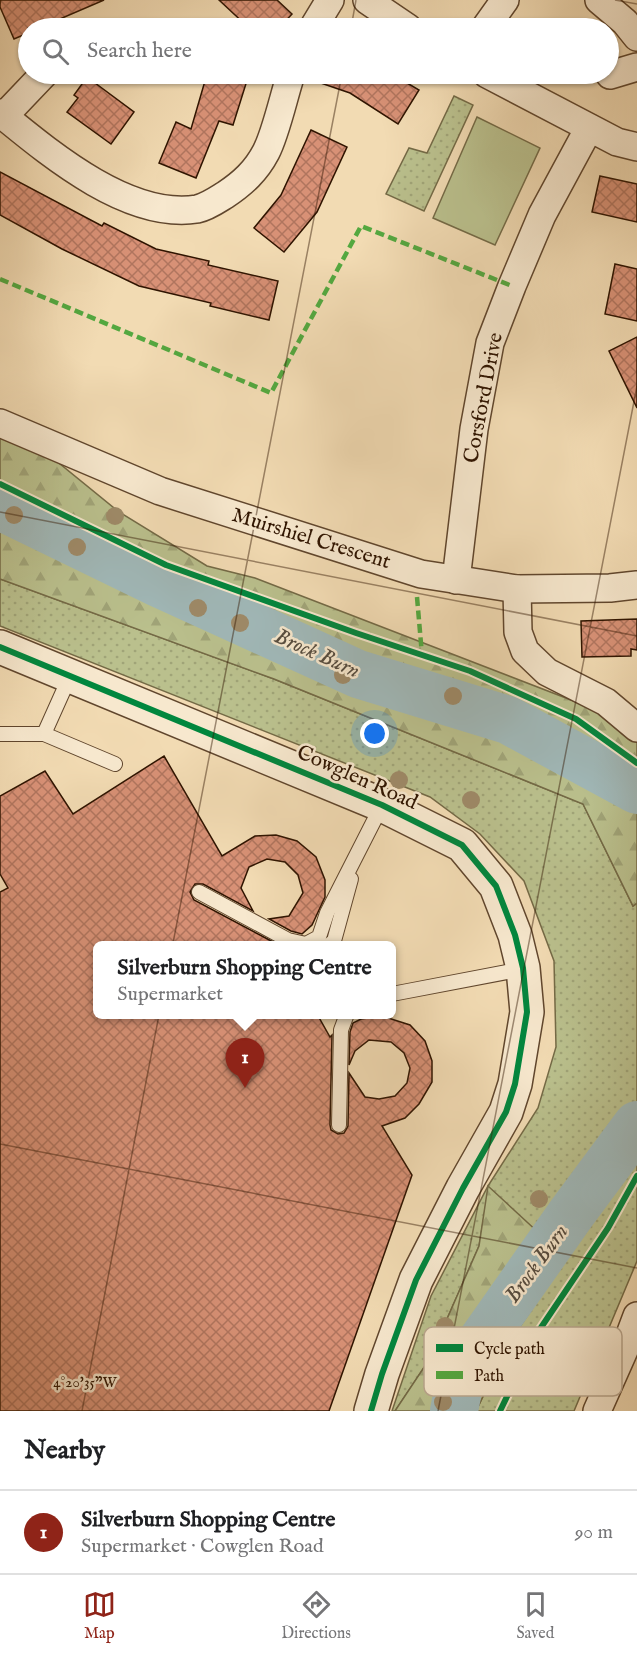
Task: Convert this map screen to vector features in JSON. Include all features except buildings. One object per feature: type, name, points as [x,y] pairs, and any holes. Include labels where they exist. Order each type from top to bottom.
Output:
[{"type":"street","points":[[319,18],[330,0]]},
{"type":"street","points":[[366,0],[393,18]]},
{"type":"street","points":[[492,18],[505,0]]},
{"type":"street","points":[[599,0],[625,22],[637,37]]},
{"type":"street","points":[[619,72],[637,67]]},
{"type":"street","points":[[34,84],[2,114],[59,161],[104,188],[144,204],[177,209],[198,208],[217,200],[243,183],[255,170],[267,150],[288,84]]},
{"type":"street","points":[[506,84],[617,142],[637,147]]},
{"type":"street","name":"Corsford Drive","points":[[456,580],[474,429],[490,343],[542,215],[589,128]]},
{"type":"street","name":"Muirshiel Crescent","points":[[0,423],[160,491],[422,574],[517,589],[610,588],[637,585]]},
{"type":"street","points":[[517,589],[518,632],[525,651],[547,672],[606,702],[637,728]]},
{"type":"street","name":"Cowglen Road","points":[[0,647],[382,805],[462,844],[496,886],[515,935],[524,968],[527,1012],[515,1084],[506,1112],[463,1188],[416,1280],[371,1411]]},
{"type":"street","points":[[622,1355],[637,1316]]},
{"type":"street","points":[[597,1411],[604,1396]]},
{"type":"lane","points":[[44,734],[70,676]]},
{"type":"lane","points":[[0,734],[44,734],[114,764]]},
{"type":"lane","points":[[313,941],[319,937],[327,913],[382,805]]},
{"type":"lane","points":[[334,941],[358,854]]},
{"type":"lane","points":[[199,892],[292,941]]},
{"type":"lane","points":[[396,992],[524,968]]},
{"type":"lane","points":[[339,1125],[341,1030],[345,1019]]},
{"type":"green space","points":[[454,96],[473,105],[424,211],[386,194],[409,148],[427,153]]},
{"type":"green space","points":[[477,117],[540,148],[495,245],[433,218]]},
{"type":"green space","points":[[0,415],[119,512],[207,566],[255,578],[597,710],[637,742],[637,903],[633,906],[583,804],[274,679],[0,579]]},
{"type":"green space","points":[[0,579],[274,679],[583,804],[633,906],[637,903],[637,1261],[609,1327],[505,1327],[489,1187],[479,1246],[443,1327],[424,1327],[424,1368],[395,1411],[392,1411],[431,1296],[488,1186],[538,1108],[556,1047],[554,961],[524,881],[480,834],[430,797],[0,626]]},
{"type":"green space","points":[[488,1186],[566,1258],[520,1327],[443,1327],[479,1246]]},
{"type":"green space","points":[[424,1368],[424,1396],[483,1396],[476,1411],[395,1411]]},
{"type":"green space","points":[[483,1396],[580,1396],[574,1411],[476,1411]]},
{"type":"waterway","name":"Brock Burn","points":[[0,506],[158,583],[358,674],[508,720],[637,790]]},
{"type":"waterway","name":"Brock Burn","points":[[492,1327],[637,1125]]},
{"type":"waterway","name":"Brock Burn","points":[[454,1411],[457,1396]]},
{"type":"marked path","points":[[0,279],[271,393],[361,226],[512,286]]},
{"type":"marked path","points":[[417,597],[422,655]]},
{"type":"cycle path","points":[[0,484],[166,565],[470,671],[576,719],[637,763]]},
{"type":"cycle path","points":[[0,647],[382,805],[462,845],[496,886],[515,935],[523,968],[527,1012],[515,1084],[506,1112],[463,1188],[416,1280],[371,1411]]},
{"type":"cycle path","points":[[541,1327],[608,1228],[637,1176]]},
{"type":"cycle path","points":[[500,1411],[507,1396]]},
{"type":"place","name":"Silverburn Shopping Centre","points":[[245,1088]]}]
